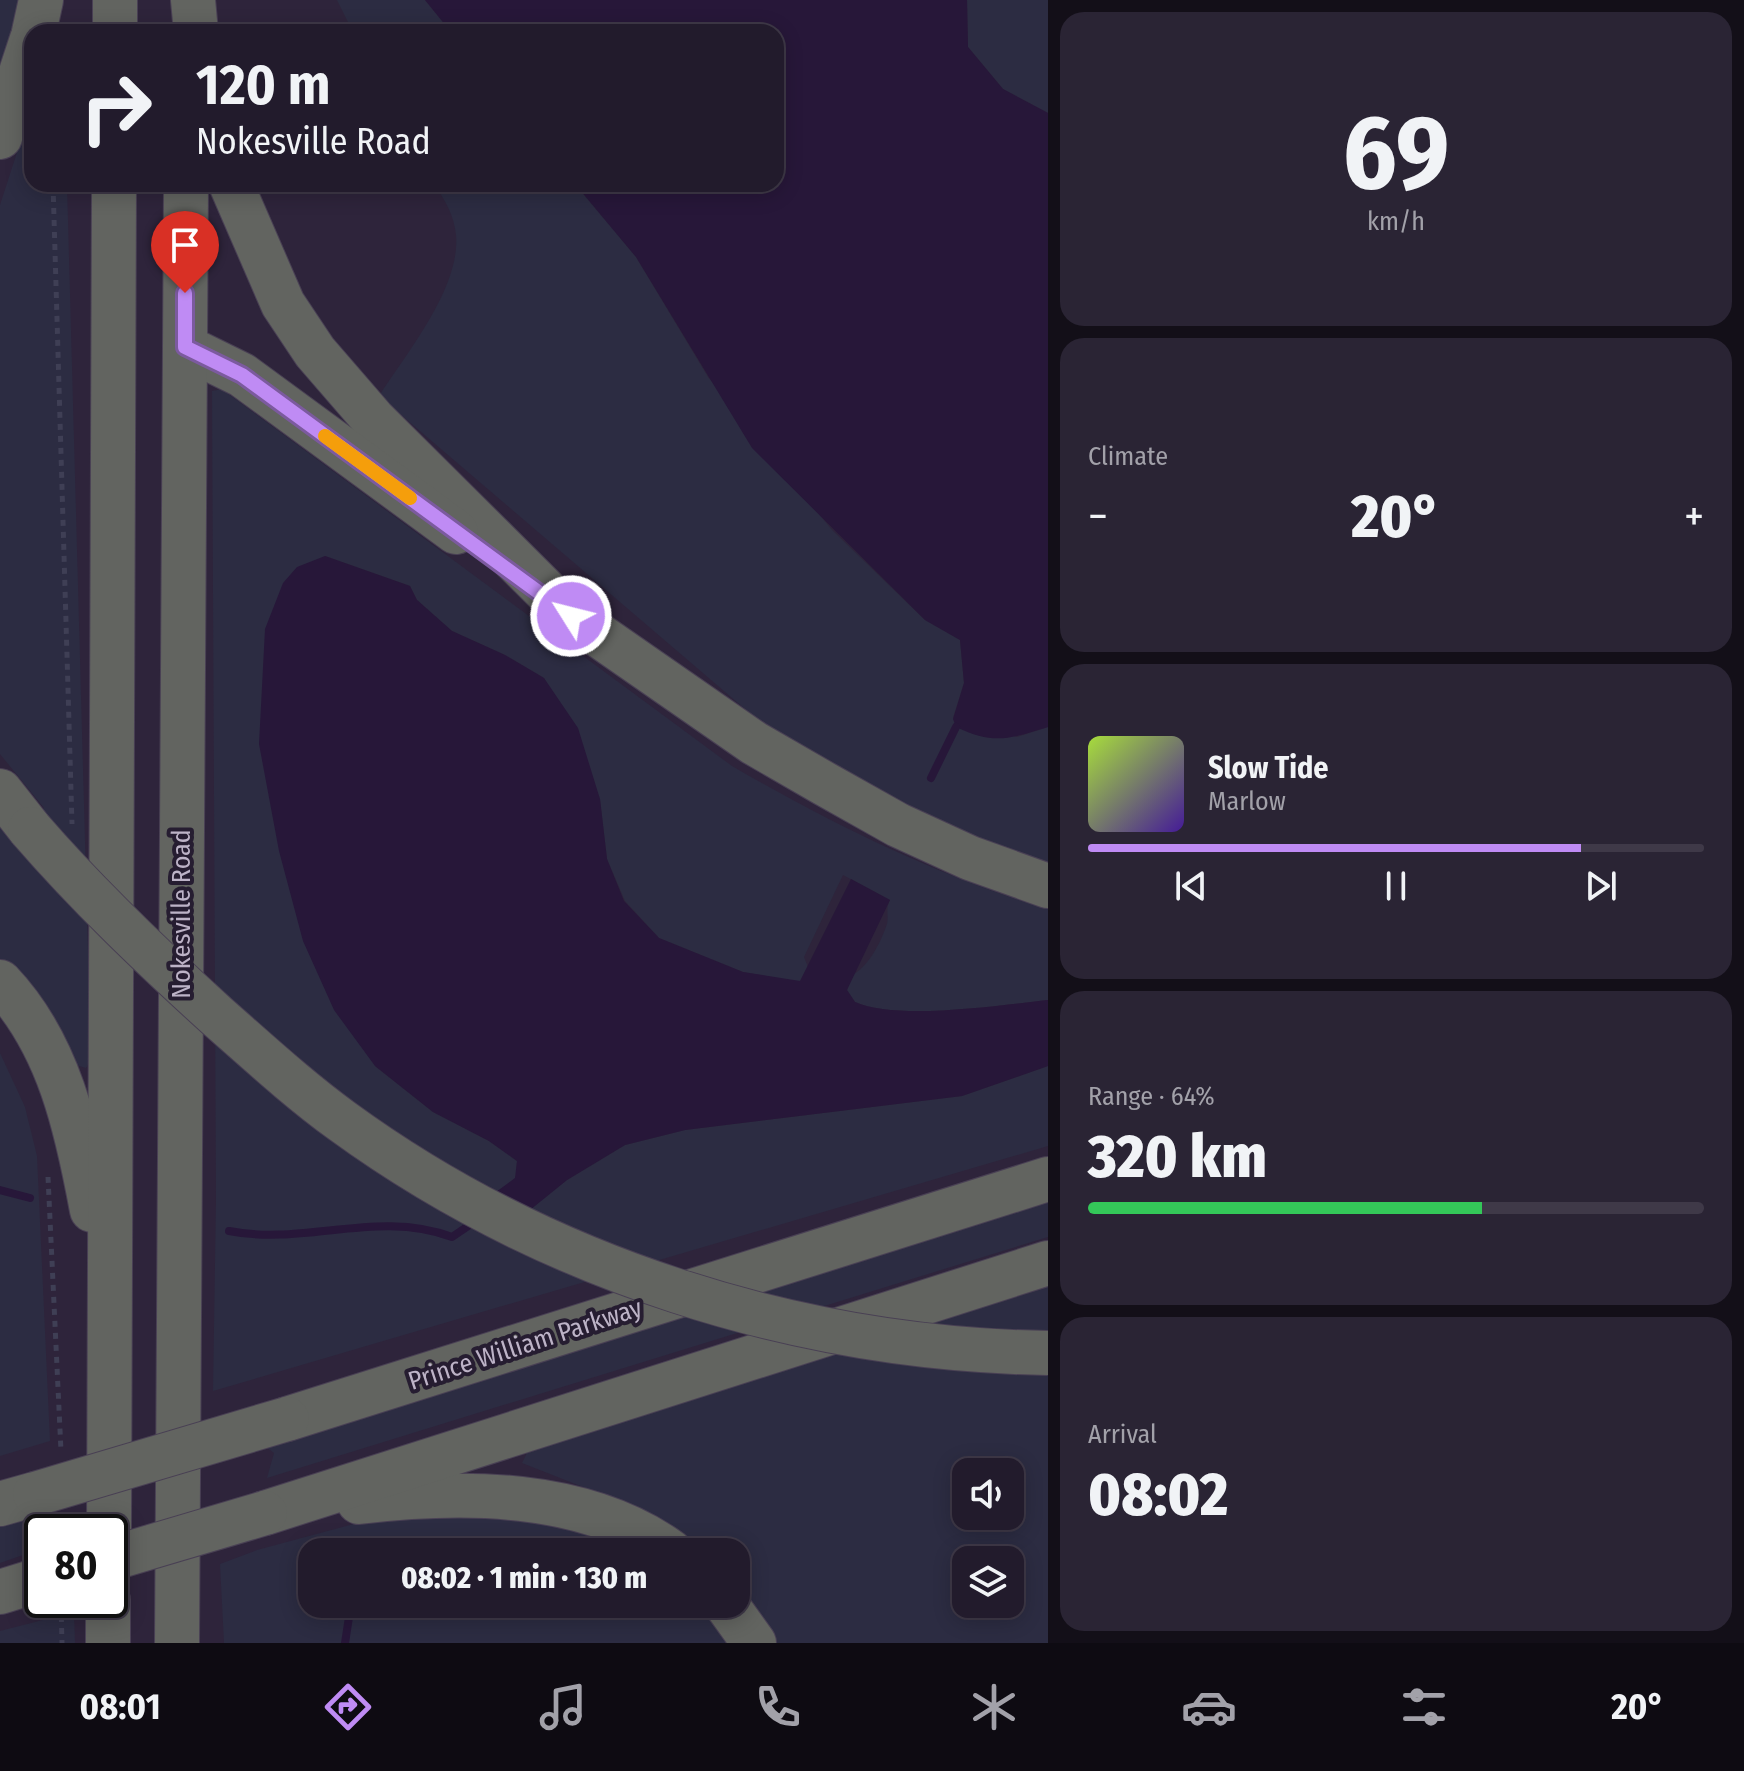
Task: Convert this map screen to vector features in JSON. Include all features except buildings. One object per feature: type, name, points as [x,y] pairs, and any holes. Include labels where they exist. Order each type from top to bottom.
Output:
[{"type":"highway","points":[[36,24],[41,0]]},
{"type":"highway","points":[[115,0],[115,24]]},
{"type":"highway","points":[[186,0],[186,24]]},
{"type":"highway","points":[[193,0],[195,24]]},
{"type":"highway","points":[[0,137],[24,64]]},
{"type":"highway","points":[[109,1514],[114,192]]},
{"type":"highway","name":"Nokesville Road","points":[[177,1643],[186,192]]},
{"type":"highway","points":[[234,192],[283,304],[315,352],[373,419],[571,616]]},
{"type":"highway","points":[[185,347],[242,375],[571,616],[754,743],[898,825],[970,858],[1048,886]]},
{"type":"highway","points":[[0,791],[51,828],[84,891],[280,1072],[342,1122],[461,1195],[578,1254],[730,1308],[911,1345],[1048,1353]]},
{"type":"highway","points":[[0,982],[34,1028],[62,1082],[87,1183],[111,1319]]},
{"type":"highway","name":"Prince William Parkway","points":[[32,1487],[287,1419],[1048,1179]]},
{"type":"highway","points":[[128,1554],[265,1513],[1048,1263]]},
{"type":"highway","points":[[265,1513],[401,1497],[488,1497],[589,1511],[646,1538]]},
{"type":"highway","points":[[108,1618],[108,1643]]},
{"type":"highway","points":[[736,1618],[754,1643]]},
{"type":"path","points":[[51,828],[53,192]]},
{"type":"path","points":[[32,1487],[47,1165]]},
{"type":"path","points":[[50,1618],[62,1643]]},
{"type":"shaded area","points":[[0,0],[21,0],[0,76]]},
{"type":"shaded area","points":[[337,0],[425,0],[444,24],[349,24]]},
{"type":"shaded area","points":[[425,0],[967,0],[968,47],[1003,89],[1048,113],[1048,727],[1023,735],[992,738],[956,727],[953,719],[964,683],[960,640],[925,620],[752,448],[636,257],[582,192],[784,192],[784,24],[444,24]]},
{"type":"shaded area","points":[[967,0],[1048,0],[1048,113],[1003,89],[968,47]]},
{"type":"shaded area","points":[[24,131],[24,192],[67,192],[91,1060],[86,1068],[73,1064],[0,965],[0,810],[17,830],[44,808],[0,754],[0,205]]},
{"type":"shaded area","points":[[439,192],[582,192],[636,257],[708,377],[832,530],[925,620],[960,640],[964,683],[953,718],[1017,737],[1048,727],[1048,868],[957,840],[779,738],[379,396],[430,319],[450,276],[456,235],[448,208]]},
{"type":"shaded area","points":[[222,389],[732,766],[886,847],[966,881],[1048,909],[1048,1000],[977,1008],[896,1010],[873,1008],[855,1002],[847,990],[851,976],[877,947],[887,924],[890,900],[843,875],[804,957],[808,967],[800,982],[743,972],[659,938],[625,901],[607,859],[600,799],[544,678],[505,655],[452,631],[417,600],[410,586],[325,556],[375,1066],[433,1112],[489,1141],[517,1161],[516,1178],[468,1213],[529,1210],[567,1180],[625,1145],[685,1130],[962,1096],[1048,1066],[1048,1146],[213,1391],[216,1199],[212,391]]},
{"type":"shaded area","points":[[325,556],[410,586],[417,600],[452,631],[505,655],[544,678],[578,728],[600,799],[607,859],[624,901],[659,938],[743,972],[800,981],[851,879],[890,900],[847,990],[855,1002],[873,1008],[922,1011],[1048,1000],[1048,1066],[962,1096],[685,1130],[625,1145],[567,1180],[530,1210],[466,1214],[515,1178],[517,1161],[489,1141],[433,1112],[375,1066],[334,1010],[303,941],[279,851],[259,744],[265,629],[283,583],[297,567]]},
{"type":"shaded area","points":[[0,1053],[25,1107],[37,1156],[50,1441],[0,1456]]},
{"type":"shaded area","points":[[1048,1199],[1048,1237],[267,1478],[274,1453],[265,1446]]},
{"type":"shaded area","points":[[1048,1287],[1048,1643],[773,1643],[750,1610],[750,1538],[677,1538],[626,1504],[522,1463],[527,1453],[630,1417]]},
{"type":"shaded area","points":[[441,1513],[567,1524],[601,1538],[302,1538],[365,1521]]},
{"type":"shaded area","points":[[24,1519],[24,1555],[0,1563],[0,1526]]},
{"type":"shaded area","points":[[298,1539],[298,1618],[711,1618],[730,1643],[224,1643],[220,1564]]},
{"type":"shaded area","points":[[51,1618],[74,1618],[75,1643],[0,1643],[0,1631]]},
{"type":"waterway","points":[[931,778],[956,727]]},
{"type":"waterway","points":[[0,1190],[30,1198]]},
{"type":"waterway","points":[[229,1231],[286,1234],[397,1226],[452,1237],[477,1220]]},
{"type":"waterway","points":[[345,1643],[349,1618]]},
{"type":"slow traffic","points":[[325,436],[410,498]]},
{"type":"route","points":[[185,293],[185,347],[242,375],[571,616]]}]
